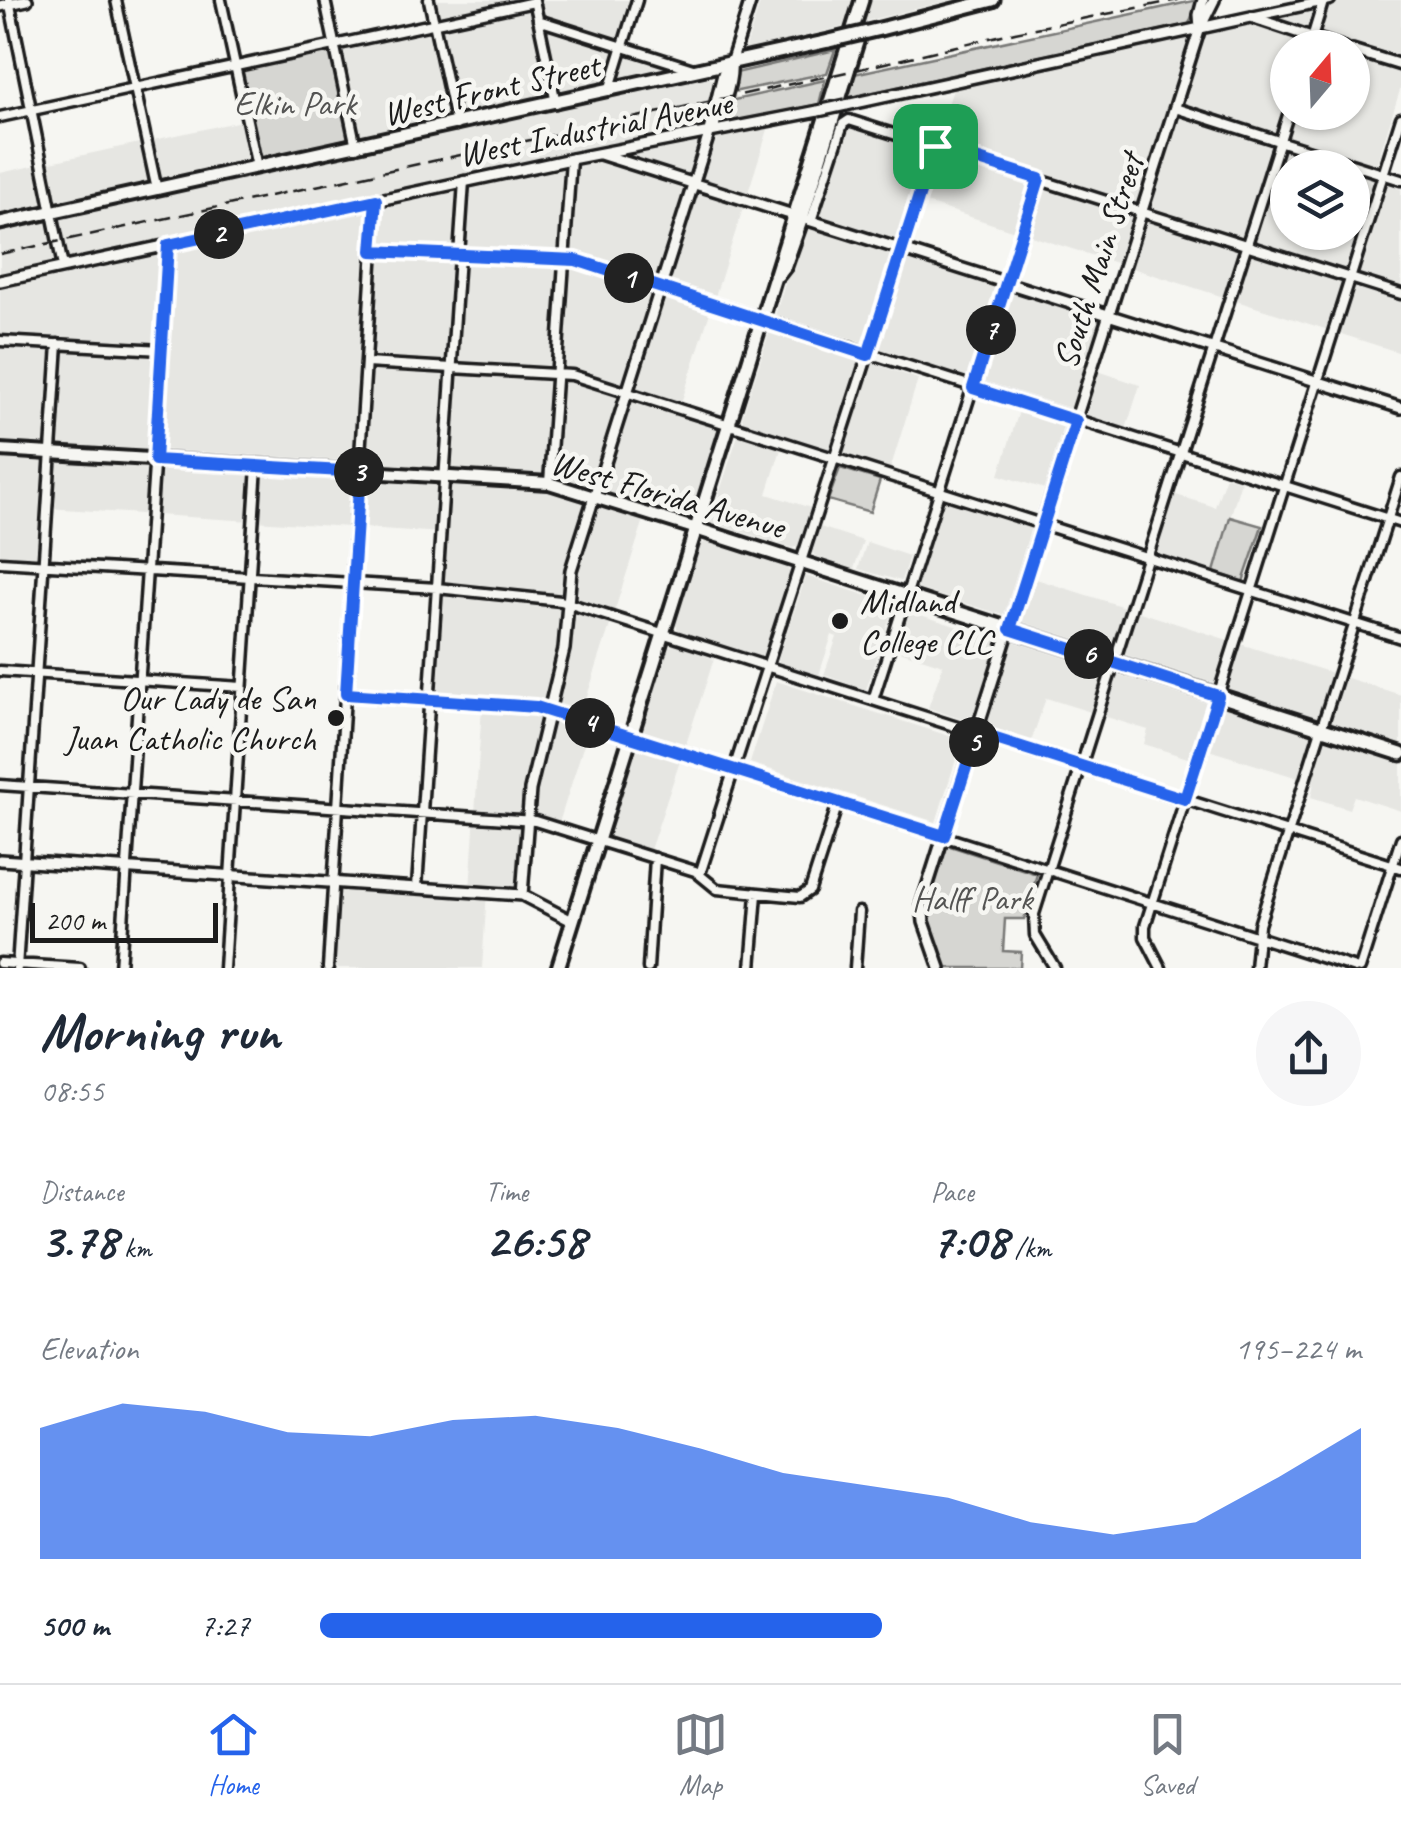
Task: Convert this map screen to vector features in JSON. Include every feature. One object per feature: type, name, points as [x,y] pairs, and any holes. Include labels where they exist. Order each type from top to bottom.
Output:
[{"type":"main road","points":[[802,218],[862,0]]},
{"type":"main road","points":[[558,968],[763,321],[802,218],[870,0]]},
{"type":"main road","name":"West Front Street","points":[[0,223],[556,103],[993,0]]},
{"type":"main road","name":"West Florida Avenue","points":[[0,450],[549,483],[1401,754]]},
{"type":"street","points":[[26,0],[6,3],[33,110],[62,262],[67,267]]},
{"type":"street","points":[[116,0],[157,190]]},
{"type":"street","points":[[221,0],[257,168]]},
{"type":"street","points":[[325,0],[356,147]]},
{"type":"street","points":[[429,0],[456,125]]},
{"type":"street","points":[[609,91],[637,0]]},
{"type":"street","points":[[522,895],[533,776],[566,634],[570,576],[693,184],[723,74],[731,63],[751,0]]},
{"type":"street","name":"South Main Street","points":[[1200,28],[1203,0]]},
{"type":"street","name":"South Main Street","points":[[940,968],[921,909],[1200,28],[1214,0]]},
{"type":"street","points":[[0,118],[534,1],[556,103]]},
{"type":"street","points":[[1251,18],[1326,1]]},
{"type":"street","points":[[1315,30],[1326,1]]},
{"type":"street","points":[[1251,18],[1281,30]]},
{"type":"street","name":"West Industrial Avenue","points":[[0,281],[1251,18]]},
{"type":"street","points":[[538,20],[697,70]]},
{"type":"street","points":[[1370,56],[1401,66]]},
{"type":"street","points":[[1175,108],[1401,180]]},
{"type":"street","points":[[1161,968],[1144,931],[1401,118]]},
{"type":"street","points":[[802,218],[845,120],[1401,294]]},
{"type":"street","points":[[1055,968],[1033,926],[1048,870],[1283,130]]},
{"type":"street","points":[[700,874],[935,146]]},
{"type":"street","points":[[598,154],[1401,408]]},
{"type":"street","points":[[549,483],[571,159]]},
{"type":"street","points":[[873,700],[1039,179]]},
{"type":"street","points":[[417,888],[464,181]]},
{"type":"street","points":[[328,968],[376,200]]},
{"type":"street","points":[[120,968],[168,245]]},
{"type":"street","points":[[372,251],[576,260],[1401,524]]},
{"type":"street","points":[[0,340],[162,350]]},
{"type":"street","points":[[17,966],[58,344]]},
{"type":"street","points":[[366,362],[556,372],[1401,638]]},
{"type":"street","points":[[224,968],[257,466]]},
{"type":"street","points":[[1256,968],[1258,937],[1288,832],[1401,476]]},
{"type":"street","points":[[0,562],[437,588],[568,602],[1397,867]]},
{"type":"street","points":[[0,671],[242,687]]},
{"type":"street","points":[[346,694],[550,710],[1358,968],[1397,867],[1401,839]]},
{"type":"street","points":[[0,785],[528,821],[700,874],[717,890],[800,897],[807,894],[838,803]]},
{"type":"street","points":[[648,968],[655,858]]},
{"type":"street","points":[[0,860],[522,895],[572,921]]},
{"type":"street","points":[[751,968],[757,894]]},
{"type":"street","points":[[855,968],[859,912]]},
{"type":"street","points":[[0,963],[80,968]]},
{"type":"shaded area","points":[[429,0],[633,0],[623,47],[701,72],[771,120],[678,413],[717,425],[718,430],[693,511],[687,514],[649,504],[580,718],[591,722],[558,826],[528,817],[523,894],[487,892],[482,968],[333,968],[338,893],[342,890],[434,897],[436,888],[470,890],[482,706],[430,702],[443,533],[47,508],[43,566],[0,563],[0,173],[334,101],[335,45],[434,24]]},
{"type":"shaded area","points":[[761,0],[952,0],[749,50],[746,47]]},
{"type":"shaded area","points":[[1327,0],[1401,0],[1401,87],[1372,179],[1401,189],[1401,353],[917,200],[956,80]]},
{"type":"shaded area","points":[[845,125],[924,150],[926,155],[899,240],[892,242],[816,217]]},
{"type":"shaded area","points":[[810,227],[893,255],[866,344],[774,318],[802,231]]},
{"type":"shaded area","points":[[904,259],[995,285],[997,292],[970,378],[877,351]]},
{"type":"shaded area","points":[[1011,291],[1097,318],[1099,327],[1073,410],[982,382],[1006,293]]},
{"type":"shaded area","points":[[773,330],[858,357],[834,447],[828,449],[743,422]]},
{"type":"shaded area","points":[[873,363],[918,379],[890,470],[846,456],[842,450]]},
{"type":"shaded area","points":[[1098,371],[1140,385],[1126,429],[1084,415]]},
{"type":"shaded area","points":[[1019,411],[1063,427],[1045,489],[999,475]]},
{"type":"shaded area","points":[[739,432],[781,449],[767,494],[811,508],[799,546],[792,548],[710,522]]},
{"type":"shaded area","points":[[1226,476],[1241,481],[1214,572],[1157,554],[1173,494],[1215,507]]},
{"type":"shaded area","points":[[944,501],[1031,528],[1003,615],[918,589],[916,584]]},
{"type":"shaded area","points":[[820,527],[863,541],[854,569],[815,556],[812,552]]},
{"type":"shaded area","points":[[707,541],[787,567],[791,575],[766,654],[760,657],[678,631],[676,624],[700,545]]},
{"type":"shaded area","points":[[867,542],[909,556],[901,581],[858,569]]},
{"type":"shaded area","name":"Midland College CLC","points":[[806,576],[890,603],[893,608],[866,690],[824,675],[837,637],[832,635],[819,675],[780,663],[778,659]]},
{"type":"shaded area","points":[[1033,578],[1401,695],[1401,811],[1354,796],[1349,809],[1311,797],[1314,783],[1202,748],[1197,761],[1144,744],[1148,730],[1046,698],[1031,742],[928,708],[943,665],[896,650],[908,611],[1012,644]]},
{"type":"shaded area","points":[[675,644],[714,659],[685,747],[642,731],[669,647]]},
{"type":"shaded area","points":[[776,681],[962,740],[936,822],[750,763]]},
{"type":"shaded area","points":[[641,745],[681,758],[650,850],[609,834]]},
{"type":"green space","points":[[1198,0],[1189,24],[846,98],[854,74]]},
{"type":"green space","name":"Elkin Park","points":[[334,45],[354,137],[255,161],[235,66]]},
{"type":"green space","points":[[835,50],[827,73],[728,93],[736,73]]},
{"type":"green space","points":[[825,80],[819,104],[722,122],[725,102]]},
{"type":"green space","points":[[840,468],[880,480],[870,512],[828,500]]},
{"type":"green space","points":[[1230,517],[1262,526],[1243,582],[1214,572]]},
{"type":"green space","name":"Halff Park","points":[[947,845],[1037,874],[1024,919],[1005,919],[1003,951],[1021,952],[1020,968],[945,968],[926,909]]},
{"type":"railway","points":[[0,254],[856,70],[1015,32],[1178,0]]},
{"type":"place","name":"Midland College CLC","points":[[840,621]]},
{"type":"place","name":"Our Lady de San Juan Catholic Church","points":[[336,718]]},
{"type":"route","points":[[935,146],[1039,179],[973,388],[1076,421],[1010,629],[1218,696],[1185,799],[977,733],[944,836],[536,707],[346,694],[360,472],[155,460],[168,245],[376,200],[372,251],[576,260],[868,355],[935,146]]}]
